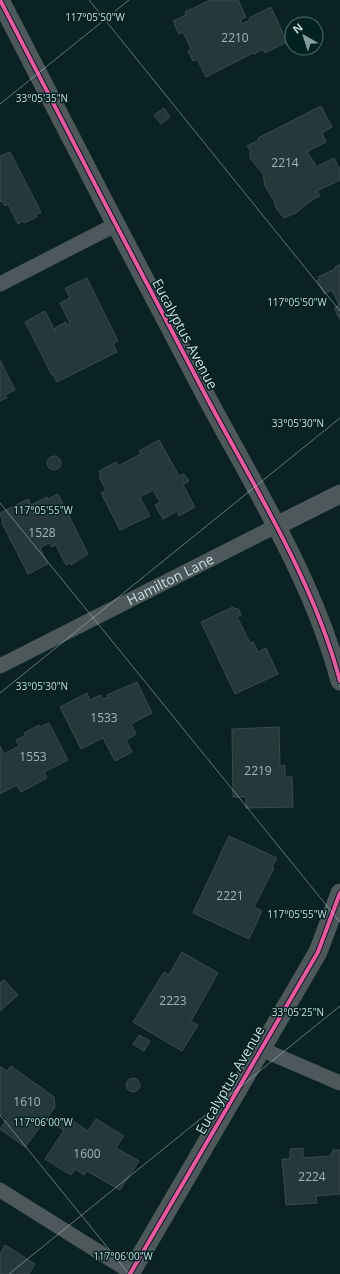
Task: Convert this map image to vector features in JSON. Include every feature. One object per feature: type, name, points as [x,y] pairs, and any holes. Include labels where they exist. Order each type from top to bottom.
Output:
[{"type":"street","name":"Eucalyptus Avenue","points":[[0,0],[115,225],[292,554],[330,644],[340,681]]},
{"type":"street","points":[[0,284],[115,225]]},
{"type":"street","name":"Hamilton Lane","points":[[0,666],[340,494]]},
{"type":"street","name":"Eucalyptus Avenue","points":[[130,1273],[318,952],[340,893]]},
{"type":"street","points":[[261,1049],[340,1083]]},
{"type":"street","points":[[0,1190],[130,1273]]},
{"type":"building","points":[[210,0],[238,0],[246,17],[241,20],[242,24],[250,20],[249,18],[271,7],[284,35],[284,44],[265,53],[263,49],[254,54],[253,53],[206,77],[197,59],[193,61],[188,51],[191,49],[183,32],[179,34],[173,21],[186,15],[185,12]]},
{"type":"building","points":[[321,106],[332,127],[322,133],[326,142],[307,152],[316,165],[313,166],[314,168],[334,158],[340,170],[340,180],[317,191],[320,196],[312,200],[296,213],[284,218],[276,208],[274,201],[265,186],[263,174],[250,158],[250,150],[247,146],[259,140],[258,138]]},
{"type":"building","points":[[164,108],[170,117],[161,124],[154,115]]},
{"type":"building","points":[[10,152],[41,212],[36,215],[37,217],[18,224],[8,204],[5,206],[2,201],[0,202],[0,156]]},
{"type":"building","points":[[340,264],[340,320],[334,308],[339,305],[332,290],[324,294],[317,280],[320,279],[318,277],[335,269],[335,267]]},
{"type":"building","points":[[87,278],[118,341],[113,344],[117,352],[57,382],[25,322],[45,311],[55,331],[55,328],[66,322],[67,325],[70,323],[60,303],[70,298],[65,288]]},
{"type":"building","points":[[0,360],[15,390],[5,395],[7,398],[0,401]]},
{"type":"building","points":[[159,440],[179,476],[184,474],[189,481],[183,485],[195,507],[179,516],[177,511],[163,519],[155,505],[160,502],[153,490],[140,497],[150,516],[120,530],[101,493],[106,491],[99,476],[99,471],[116,462],[118,466],[141,454],[139,451]]},
{"type":"building","points":[[51,456],[57,456],[61,460],[61,466],[57,470],[51,470],[47,466],[47,460]]},
{"type":"building","points":[[58,494],[88,554],[71,565],[70,563],[66,565],[56,545],[52,547],[49,543],[40,548],[48,564],[28,574],[2,523],[0,513],[28,499],[31,505],[47,497],[48,499]]},
{"type":"building","points":[[233,607],[235,609],[238,608],[241,615],[237,617],[250,643],[253,642],[258,652],[266,648],[278,674],[235,694],[201,622]]},
{"type":"building","points":[[137,682],[152,713],[131,724],[136,734],[126,740],[132,752],[115,761],[103,738],[81,749],[60,707],[87,693],[90,700],[101,695],[103,699],[108,697],[107,695]]},
{"type":"building","points":[[49,723],[68,760],[44,772],[47,778],[21,792],[17,785],[0,794],[0,746],[4,754],[19,746],[16,740],[26,735],[24,733],[39,725],[40,727]]},
{"type":"building","points":[[279,727],[280,766],[285,765],[285,777],[292,777],[293,807],[246,808],[246,797],[233,797],[232,729]]},
{"type":"building","points":[[229,836],[277,858],[272,867],[274,868],[254,907],[262,911],[249,939],[193,913]]},
{"type":"building","points":[[182,952],[218,973],[191,1021],[198,1025],[182,1051],[133,1022],[164,972],[169,975]]},
{"type":"building","points":[[4,980],[18,995],[0,1011],[0,983]]},
{"type":"building","points":[[139,1035],[150,1041],[144,1051],[133,1044]]},
{"type":"building","points":[[0,1066],[7,1071],[11,1066],[54,1097],[55,1107],[25,1147],[0,1129],[7,1119],[1,1114],[0,1116]]},
{"type":"building","points":[[130,1078],[136,1078],[140,1082],[140,1088],[136,1092],[130,1092],[126,1088],[126,1082]]},
{"type":"building","points":[[63,1118],[69,1122],[70,1119],[88,1131],[96,1119],[124,1136],[116,1148],[139,1161],[120,1190],[87,1171],[84,1175],[75,1169],[71,1175],[45,1159],[64,1130],[58,1127]]},
{"type":"building","points":[[303,1148],[303,1158],[330,1156],[333,1150],[340,1150],[340,1194],[316,1196],[317,1203],[286,1205],[282,1159],[290,1159],[290,1149]]},
{"type":"building","points":[[5,1245],[35,1264],[29,1274],[0,1274],[0,1254]]},
{"type":"cycle path","points":[[0,0],[207,398],[282,536],[315,607],[329,644],[340,681]]},
{"type":"cycle path","points":[[130,1274],[318,952],[340,893]]}]
